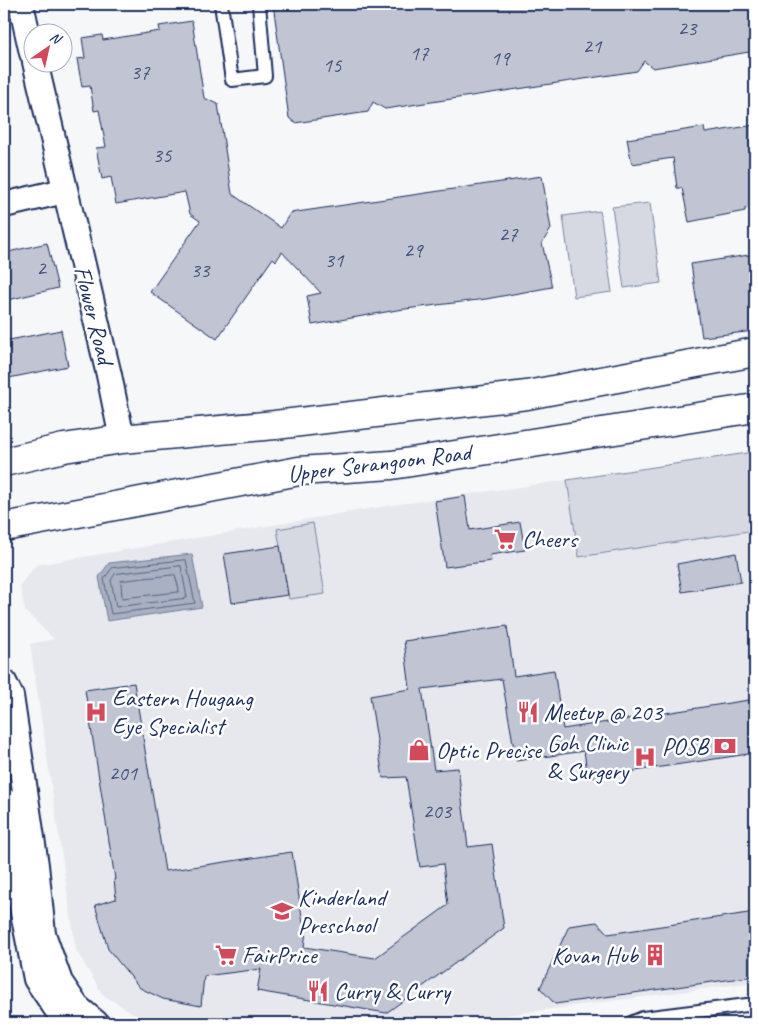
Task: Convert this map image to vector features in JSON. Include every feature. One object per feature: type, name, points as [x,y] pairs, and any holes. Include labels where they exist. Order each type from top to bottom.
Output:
[{"type":"main road","name":"Upper Serangoon Road","points":[[4,462],[64,448],[122,439],[274,425],[527,395],[755,352]]},
{"type":"main road","name":"Upper Serangoon Road","points":[[4,527],[299,471],[401,463],[755,408]]},
{"type":"street","points":[[21,4],[25,22]]},
{"type":"street","name":"Flower Road","points":[[37,72],[64,192],[109,375],[122,439]]},
{"type":"street","points":[[4,205],[64,192]]},
{"type":"street","points":[[4,682],[11,696],[36,865],[43,934],[60,982],[77,1007],[96,1023]]},
{"type":"street","points":[[4,800],[14,867],[36,979],[66,1023]]},
{"type":"lane","points":[[221,4],[232,80],[265,76],[260,4]]},
{"type":"lane","points":[[631,1023],[643,1018],[755,1004]]},
{"type":"shaded area","points":[[650,203],[661,283],[624,288],[612,207]]},
{"type":"shaded area","points":[[600,211],[612,292],[574,297],[563,216]]},
{"type":"shaded area","points":[[754,452],[755,530],[579,557],[567,480]]},
{"type":"shaded area","points":[[567,480],[579,557],[755,530],[755,982],[476,1019],[475,1023],[150,1023],[103,995],[76,950],[30,644],[54,639],[25,611],[20,585],[36,565],[380,507]]},
{"type":"shaded area","points":[[313,523],[325,594],[289,599],[277,529]]},
{"type":"water","points":[[192,554],[202,607],[107,621],[99,577],[109,563]]},
{"type":"building","points":[[273,4],[755,4],[755,51],[653,68],[644,61],[637,71],[385,109],[373,102],[368,112],[295,123],[289,118]]},
{"type":"building","points":[[192,21],[204,98],[218,104],[232,194],[281,228],[290,213],[542,176],[551,229],[542,243],[552,287],[486,299],[397,310],[312,325],[307,296],[321,293],[282,252],[276,261],[273,258],[217,339],[150,292],[200,221],[190,214],[185,192],[116,204],[111,177],[102,179],[96,148],[106,147],[99,110],[94,111],[90,86],[82,87],[77,59],[85,58],[82,38],[102,35],[103,40],[160,31],[159,26]]},
{"type":"building","points":[[755,125],[755,207],[745,208],[745,211],[689,222],[682,188],[677,188],[673,158],[632,164],[627,139],[704,127],[705,133]]},
{"type":"building","points":[[47,243],[58,288],[4,301],[4,253]]},
{"type":"building","points":[[755,254],[755,331],[702,337],[691,264]]},
{"type":"building","points":[[61,330],[68,366],[4,379],[4,341]]},
{"type":"building","points":[[465,496],[470,530],[520,522],[525,550],[490,555],[491,561],[445,567],[435,501]]},
{"type":"building","points":[[280,546],[288,595],[232,603],[224,554]]},
{"type":"building","points":[[736,553],[741,582],[682,592],[677,564]]},
{"type":"building","points":[[507,626],[514,676],[554,670],[563,729],[755,699],[755,753],[588,778],[584,751],[516,761],[502,679],[422,689],[434,770],[458,768],[468,847],[492,844],[504,928],[386,1013],[257,991],[261,969],[204,976],[201,1006],[163,999],[140,988],[108,949],[95,905],[116,899],[115,879],[85,690],[134,683],[165,871],[292,852],[303,923],[307,924],[304,947],[375,958],[448,905],[443,864],[420,867],[406,777],[383,778],[370,696],[410,689],[404,641]]},
{"type":"building","name":"Kovan Hub","points":[[755,912],[755,976],[555,1004],[540,988],[569,926],[597,922],[608,934]]},
{"type":"place","name":"Cheers","points":[[505,539]]},
{"type":"place","name":"Eastern Hougang Eye Specialist","points":[[96,712]]},
{"type":"place","name":"Meetup @ 203","points":[[528,712]]},
{"type":"place","name":"POSB","points":[[725,746]]},
{"type":"place","name":"Optic Precise","points":[[419,750]]},
{"type":"place","name":"Goh Clinic & Surgery","points":[[645,757]]},
{"type":"place","name":"Kinderland Preschool","points":[[282,911]]},
{"type":"place","name":"FairPrice","points":[[226,955]]},
{"type":"place","name":"Kovan Hub","points":[[655,955]]},
{"type":"place","name":"Curry & Curry","points":[[318,991]]}]
